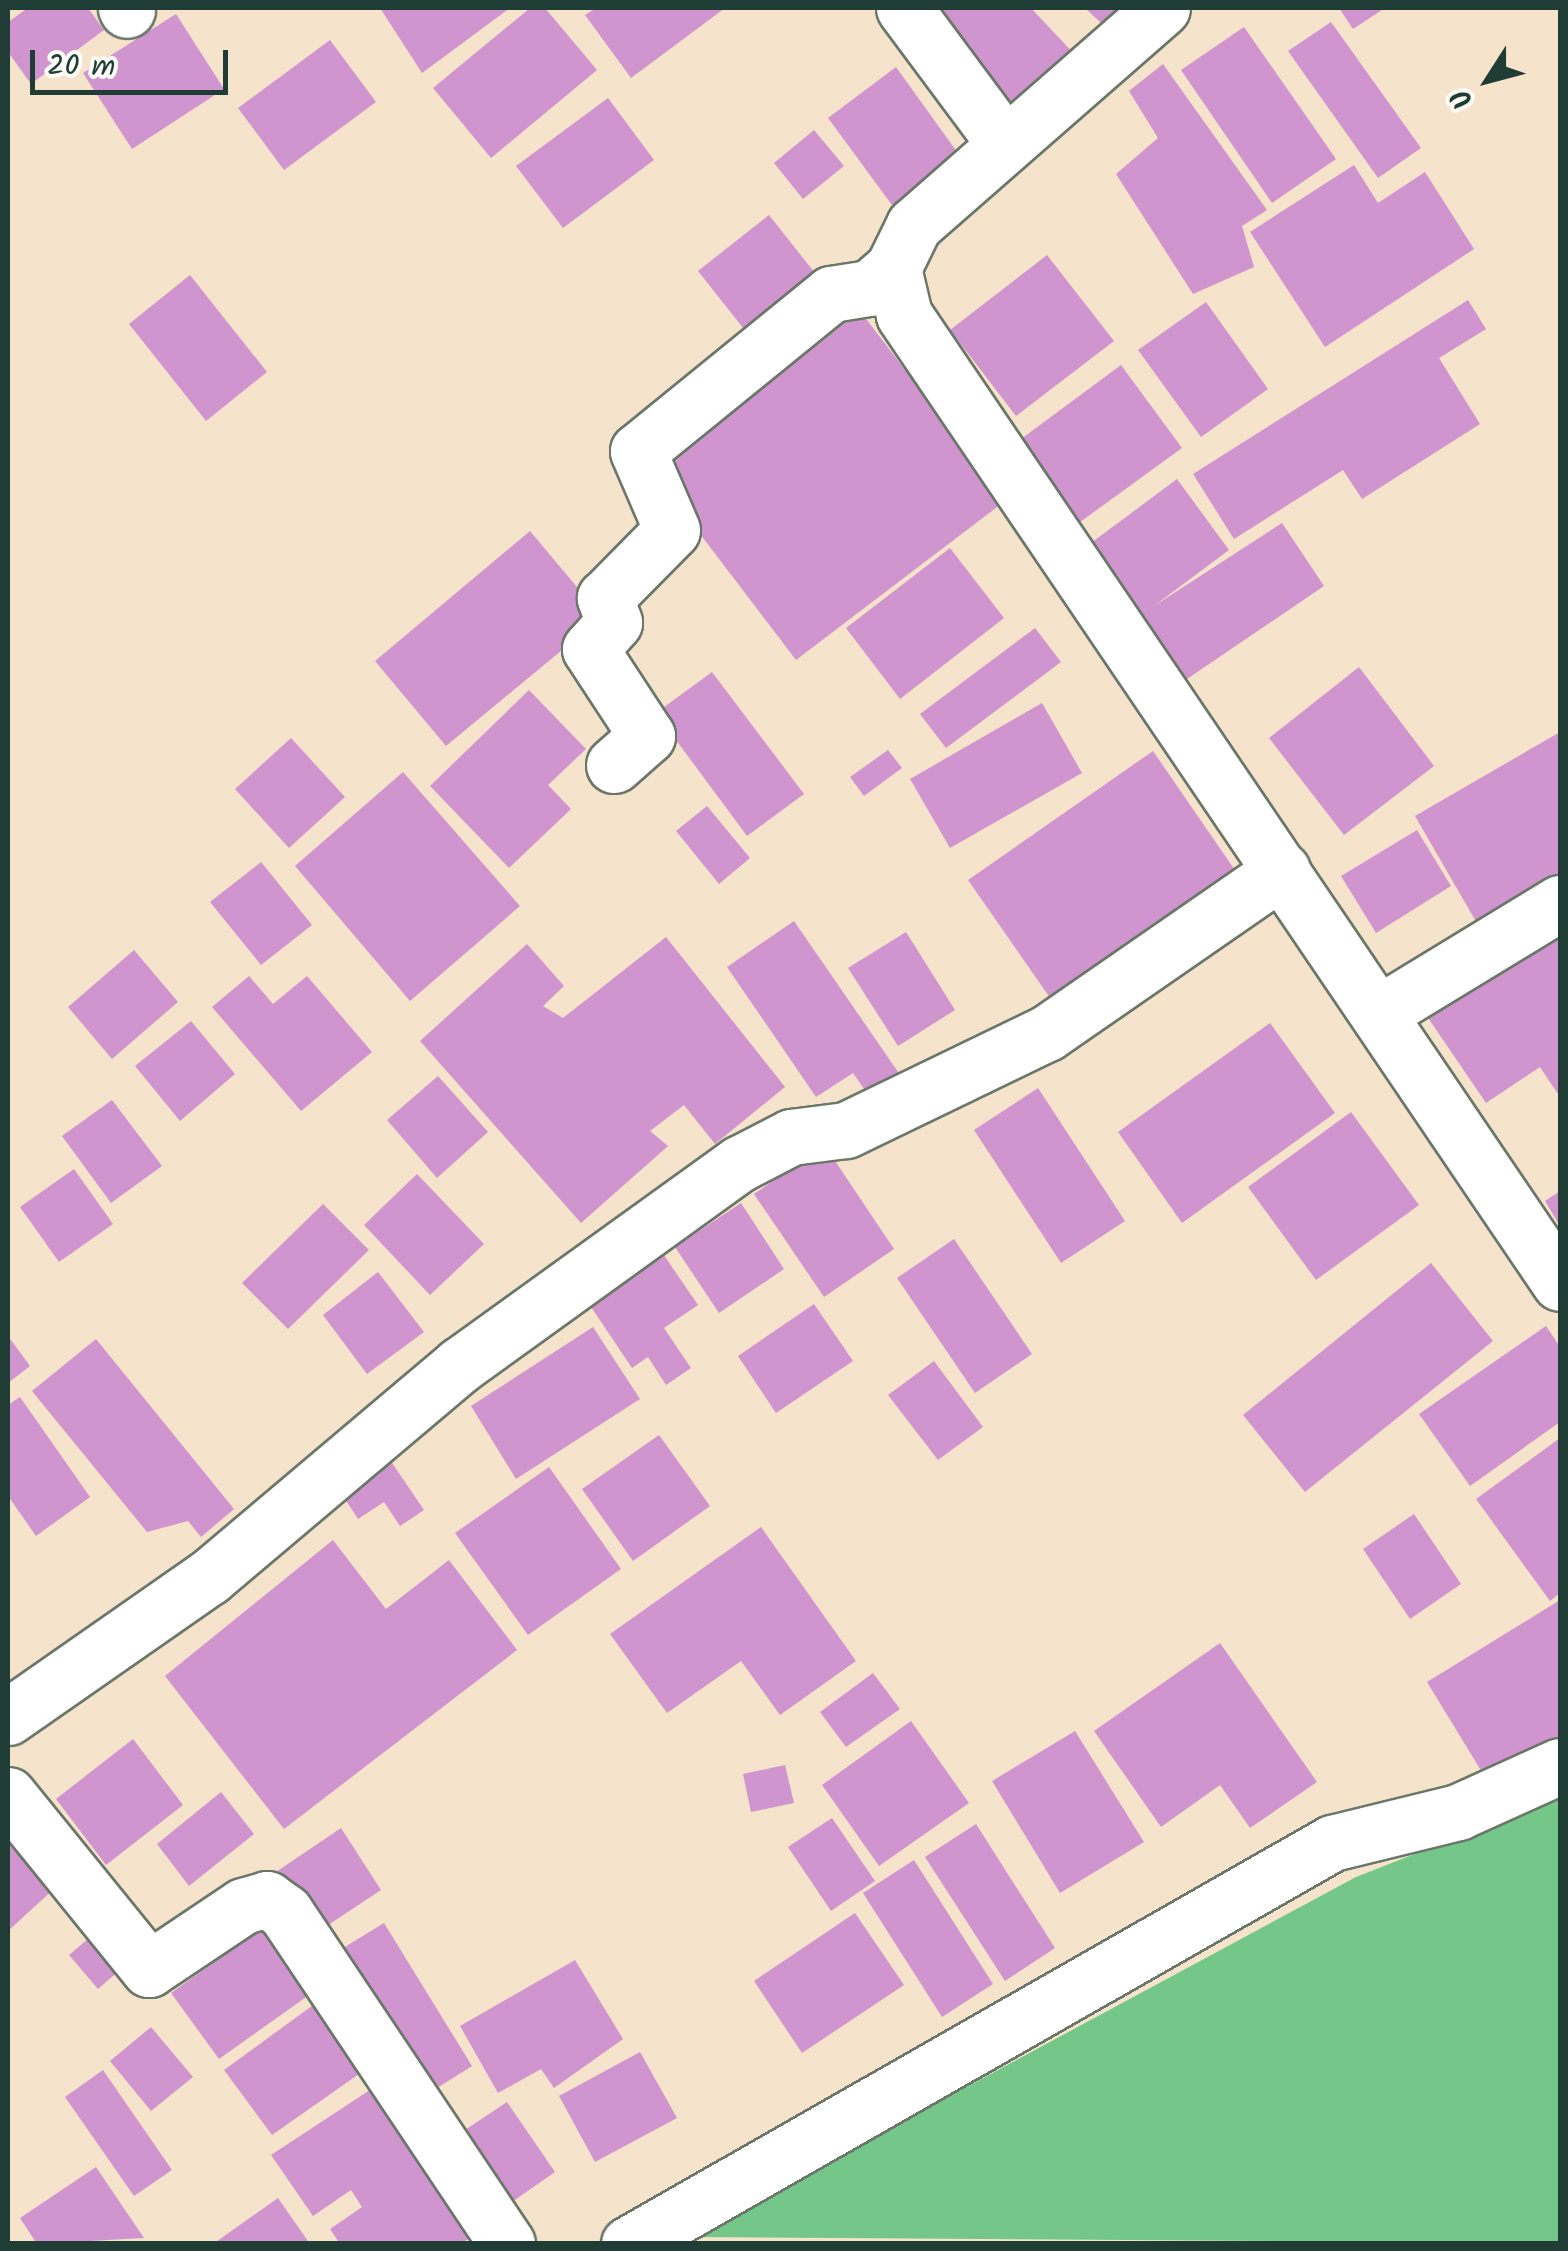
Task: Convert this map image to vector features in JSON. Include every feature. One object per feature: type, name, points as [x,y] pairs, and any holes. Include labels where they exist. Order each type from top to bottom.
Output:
[{"type":"street","points":[[904,8],[1004,144]]},
{"type":"street","points":[[614,765],[646,736],[590,649],[614,622],[605,598],[672,530],[638,451],[832,294],[870,288],[893,268],[914,225],[1162,8]]},
{"type":"street","points":[[893,268],[904,315],[1560,1283]]},
{"type":"street","points":[[8,1717],[210,1577],[460,1366],[739,1164],[792,1137],[846,1130],[1047,1034],[1282,870]]},
{"type":"street","points":[[1378,1014],[1560,903]]},
{"type":"street","points":[[630,2244],[1332,1843],[1458,1812],[1560,1766]]},
{"type":"street","points":[[8,1795],[148,1969],[242,1906],[267,1899],[285,1912],[506,2244]]},
{"type":"green space","points":[[1560,1797],[1560,2243],[688,2237],[1356,1877]]},
{"type":"building","points":[[28,8],[88,8],[104,30],[31,84],[8,52],[8,22]]},
{"type":"building","points":[[380,8],[510,8],[422,73]]},
{"type":"building","points":[[530,8],[545,8],[597,70],[491,158],[433,88]]},
{"type":"building","points":[[596,8],[725,8],[631,78],[585,15]]},
{"type":"building","points":[[931,8],[1031,8],[1077,57],[1014,116]]},
{"type":"building","points":[[1085,8],[1136,8],[1112,33]]},
{"type":"building","points":[[1339,8],[1385,8],[1353,29]]},
{"type":"building","points":[[176,14],[224,89],[132,149],[83,73]]},
{"type":"building","points":[[1331,22],[1421,148],[1378,178],[1288,51]]},
{"type":"building","points":[[1244,27],[1336,159],[1272,203],[1181,70]]},
{"type":"building","points":[[330,40],[376,102],[284,170],[238,108]]},
{"type":"building","points":[[1163,64],[1267,210],[1242,226],[1254,267],[1193,294],[1116,174],[1158,138],[1129,91]]},
{"type":"building","points":[[896,67],[960,156],[892,205],[828,118]]},
{"type":"building","points":[[608,98],[654,160],[563,228],[516,166]]},
{"type":"building","points":[[814,130],[844,166],[803,199],[774,163]]},
{"type":"building","points":[[1354,165],[1378,203],[1425,172],[1474,249],[1325,347],[1250,232]]},
{"type":"building","points":[[769,215],[822,282],[751,338],[698,271]]},
{"type":"building","points":[[1047,255],[1114,341],[1016,416],[950,330]]},
{"type":"building","points":[[190,275],[267,372],[206,421],[129,324]]},
{"type":"building","points":[[1468,300],[1486,329],[1439,358],[1480,424],[1362,499],[1343,470],[1234,539],[1193,474]]},
{"type":"building","points":[[1206,302],[1268,389],[1201,437],[1138,350]]},
{"type":"building","points":[[854,303],[1005,501],[796,660],[646,463]]},
{"type":"building","points":[[1121,365],[1182,448],[1076,525],[1017,442]]},
{"type":"building","points":[[1177,479],[1229,550],[1154,606],[1282,523],[1324,586],[1184,681],[1091,543]]},
{"type":"building","points":[[530,531],[602,617],[446,746],[375,661]]},
{"type":"building","points":[[950,548],[1004,618],[900,699],[846,628]]},
{"type":"building","points":[[1035,628],[1061,662],[946,748],[920,714]]},
{"type":"building","points":[[1359,667],[1434,766],[1344,835],[1269,738]]},
{"type":"building","points":[[712,672],[804,794],[747,836],[656,713]]},
{"type":"building","points":[[529,690],[586,749],[548,785],[571,809],[509,868],[430,786]]},
{"type":"building","points":[[1042,703],[1082,773],[950,848],[910,779]]},
{"type":"building","points":[[1560,732],[1560,877],[1478,925],[1415,816]]},
{"type":"building","points":[[291,738],[345,797],[289,848],[235,789]]},
{"type":"building","points":[[888,750],[902,768],[864,796],[850,777]]},
{"type":"building","points":[[1153,751],[1239,876],[1055,1005],[968,880]]},
{"type":"building","points":[[403,772],[520,906],[410,1001],[295,866]]},
{"type":"building","points":[[707,806],[750,858],[719,884],[676,831]]},
{"type":"building","points":[[1417,830],[1451,886],[1376,933],[1341,876]]},
{"type":"building","points":[[261,862],[312,925],[261,965],[210,902]]},
{"type":"building","points":[[1560,917],[1560,1097],[1540,1067],[1486,1103],[1422,1009]]},
{"type":"building","points":[[794,921],[905,1082],[874,1103],[853,1073],[816,1097],[727,967]]},
{"type":"building","points":[[906,932],[955,1010],[898,1046],[848,968]]},
{"type":"building","points":[[666,937],[785,1087],[715,1144],[684,1105],[650,1131],[668,1146],[581,1223],[420,1041],[527,944],[564,986],[543,1006],[563,1018]]},
{"type":"building","points":[[134,950],[178,1002],[112,1059],[68,1007]]},
{"type":"building","points":[[249,976],[273,1004],[307,976],[372,1052],[301,1111],[212,1007]]},
{"type":"building","points":[[191,1021],[235,1074],[180,1121],[135,1066]]},
{"type":"building","points":[[1270,1023],[1335,1113],[1182,1223],[1118,1132]]},
{"type":"building","points":[[438,1076],[488,1132],[437,1178],[387,1120]]},
{"type":"building","points":[[1038,1088],[1125,1221],[1061,1263],[974,1130]]},
{"type":"building","points":[[112,1100],[162,1166],[111,1203],[62,1136]]},
{"type":"building","points":[[1351,1112],[1419,1205],[1316,1280],[1248,1187]]},
{"type":"building","points":[[825,1146],[894,1249],[824,1297],[754,1194]]},
{"type":"building","points":[[74,1169],[113,1224],[59,1262],[20,1207]]},
{"type":"building","points":[[417,1174],[484,1244],[430,1295],[364,1225]]},
{"type":"building","points":[[1560,1191],[1560,1226],[1545,1201]]},
{"type":"building","points":[[741,1203],[784,1269],[719,1313],[675,1247]]},
{"type":"building","points":[[323,1204],[369,1250],[288,1329],[242,1283]]},
{"type":"building","points":[[954,1239],[1032,1354],[975,1393],[897,1278]]},
{"type":"building","points":[[655,1242],[698,1305],[664,1328],[691,1368],[666,1385],[648,1357],[632,1368],[581,1292]]},
{"type":"building","points":[[1431,1263],[1493,1341],[1305,1492],[1243,1415]]},
{"type":"building","points":[[378,1272],[424,1332],[367,1374],[323,1315]]},
{"type":"building","points":[[814,1304],[853,1361],[776,1413],[738,1356]]},
{"type":"building","points":[[1546,1326],[1560,1347],[1560,1422],[1470,1486],[1419,1414]]},
{"type":"building","points":[[593,1327],[640,1399],[516,1479],[471,1406]]},
{"type":"building","points":[[8,1336],[30,1366],[8,1383]]},
{"type":"building","points":[[96,1339],[234,1509],[201,1537],[188,1521],[147,1532],[32,1391]]},
{"type":"building","points":[[934,1361],[983,1427],[938,1460],[888,1395]]},
{"type":"building","points":[[20,1397],[90,1497],[36,1536],[8,1496],[8,1405]]},
{"type":"building","points":[[659,1435],[710,1506],[633,1561],[582,1489]]},
{"type":"building","points":[[1560,1438],[1560,1593],[1550,1601],[1476,1499]]},
{"type":"building","points":[[390,1460],[424,1510],[400,1526],[384,1502],[358,1519],[341,1493]]},
{"type":"building","points":[[549,1467],[621,1569],[528,1635],[455,1533]]},
{"type":"building","points":[[1414,1514],[1461,1584],[1410,1619],[1363,1549]]},
{"type":"building","points":[[761,1527],[856,1661],[780,1715],[741,1661],[667,1713],[610,1634]]},
{"type":"building","points":[[333,1540],[386,1609],[449,1560],[517,1650],[284,1829],[165,1676]]},
{"type":"building","points":[[1560,1600],[1560,1737],[1488,1782],[1427,1682]]},
{"type":"building","points":[[1220,1643],[1317,1782],[1250,1828],[1220,1785],[1161,1827],[1094,1731]]},
{"type":"building","points":[[873,1673],[900,1709],[846,1747],[820,1712]]},
{"type":"building","points":[[911,1721],[969,1803],[879,1866],[822,1785]]},
{"type":"building","points":[[1075,1731],[1144,1842],[1060,1893],[992,1781]]},
{"type":"building","points":[[133,1739],[183,1805],[106,1865],[56,1799]]},
{"type":"building","points":[[785,1765],[794,1803],[751,1812],[743,1774]]},
{"type":"building","points":[[221,1792],[254,1834],[189,1886],[157,1844]]},
{"type":"building","points":[[832,1818],[875,1881],[831,1911],[788,1847]]},
{"type":"building","points":[[976,1824],[1055,1948],[1005,1981],[925,1857]]},
{"type":"building","points":[[341,1828],[381,1890],[313,1935],[273,1874]]},
{"type":"building","points":[[13,1837],[56,1887],[8,1931],[8,1843]]},
{"type":"building","points":[[914,1860],[993,1984],[942,2017],[863,1893]]},
{"type":"building","points":[[855,1913],[904,1985],[802,2053],[754,1981]]},
{"type":"building","points":[[384,1923],[472,2066],[418,2100],[330,1956]]},
{"type":"building","points":[[267,1924],[316,1990],[219,2059],[171,1993]]},
{"type":"building","points":[[102,1927],[130,1961],[98,1989],[69,1955]]},
{"type":"building","points":[[575,1960],[623,2039],[554,2088],[541,2069],[498,2093],[460,2026]]},
{"type":"building","points":[[320,2000],[369,2067],[272,2135],[224,2070]]},
{"type":"building","points":[[151,2027],[193,2077],[151,2111],[110,2061]]},
{"type":"building","points":[[640,2052],[677,2118],[595,2162],[559,2096]]},
{"type":"building","points":[[103,2070],[172,2170],[134,2196],[65,2097]]},
{"type":"building","points":[[376,2086],[475,2234],[461,2244],[340,2244],[330,2229],[362,2207],[351,2190],[313,2216],[271,2155]]},
{"type":"building","points":[[507,2102],[555,2172],[502,2209],[453,2138]]},
{"type":"building","points":[[96,2167],[144,2238],[37,2244],[20,2218]]},
{"type":"building","points":[[278,2198],[310,2244],[213,2244]]}]
